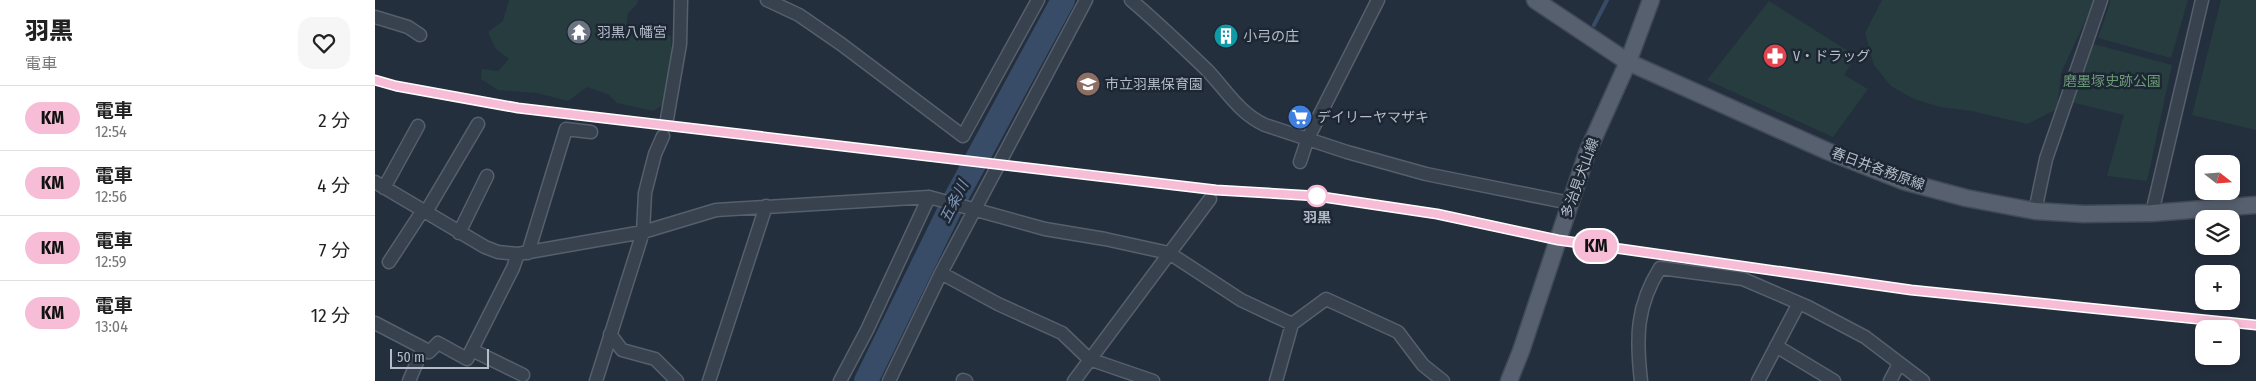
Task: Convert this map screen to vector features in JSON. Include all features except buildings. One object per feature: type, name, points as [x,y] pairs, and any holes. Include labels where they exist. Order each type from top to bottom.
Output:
[{"type":"main road","name":"春日井各務原線","points":[[1535,0],[1628,62],[1827,151],[1903,181],[1966,198],[2035,212],[2084,214],[2152,213],[2256,205]]},
{"type":"main road","name":"多治見犬山線","points":[[1509,381],[1521,351],[1587,153],[1628,62],[1651,0]]},
{"type":"street","points":[[667,119],[680,44],[681,0]]},
{"type":"street","points":[[767,0],[799,15],[841,44],[963,136],[1038,0]]},
{"type":"street","points":[[889,381],[972,210],[1086,0]]},
{"type":"street","points":[[1131,0],[1202,66],[1253,120],[1286,133],[1426,174],[1571,203]]},
{"type":"street","points":[[1300,162],[1307,138],[1378,0]]},
{"type":"street","points":[[2035,212],[2046,159],[2101,0]]},
{"type":"street","points":[[2152,213],[2203,0]]},
{"type":"street","points":[[375,17],[408,27],[420,35]]},
{"type":"street","points":[[389,262],[424,211],[478,124]]},
{"type":"street","points":[[418,126],[380,185],[485,248],[498,252],[523,253],[643,232],[716,210],[932,197],[972,210],[1045,229],[1105,239],[1169,253],[1241,300],[1292,324]]},
{"type":"street","points":[[375,323],[429,352],[438,343],[467,359],[513,268],[523,253],[566,129],[591,132]]},
{"type":"street","points":[[596,381],[643,232],[645,192],[655,154],[663,136]]},
{"type":"street","points":[[459,233],[487,176]]},
{"type":"street","points":[[840,381],[932,197]]},
{"type":"street","points":[[1074,381],[1210,199]]},
{"type":"street","points":[[709,381],[766,206]]},
{"type":"street","points":[[1641,381],[1637,336],[1641,311],[1649,286],[1660,268],[1743,279],[1799,303],[1865,337],[1923,381]]},
{"type":"street","points":[[941,273],[998,304],[1062,333],[1089,359],[1153,381]]},
{"type":"street","points":[[1276,381],[1292,324],[1326,299],[1398,332],[1423,365],[1443,381]]},
{"type":"street","points":[[1758,381],[1799,303]]},
{"type":"street","points":[[611,334],[622,350],[655,359],[677,381]]},
{"type":"street","points":[[1776,346],[1833,381]]},
{"type":"street","points":[[409,381],[423,348]]},
{"type":"street","points":[[472,350],[523,375]]},
{"type":"street","points":[[1890,381],[1899,364]]},
{"type":"green space","points":[[509,0],[638,0],[637,4],[628,13],[626,27],[671,36],[672,63],[666,81],[666,103],[653,111],[617,103],[608,94],[587,87],[568,101],[537,93],[498,90],[481,79],[482,69],[498,71],[509,59],[495,48],[488,32],[503,21]]},
{"type":"green space","points":[[1882,0],[2095,0],[2061,73],[2057,109],[2027,124],[1972,111],[1940,107],[1914,99],[1891,86],[1874,65],[1865,33]]},
{"type":"green space","points":[[2111,0],[2188,0],[2171,58],[2098,38]]},
{"type":"green space","points":[[2221,0],[2256,0],[2256,130],[2192,115]]},
{"type":"green space","points":[[1769,1],[1856,56],[1844,75],[1868,89],[1833,137],[1707,80]]},
{"type":"green space","name":"磨墨塚史跡公園","points":[[2090,43],[2172,65],[2147,181],[2107,176],[2124,115],[2071,102]]},
{"type":"waterway","name":"五条川","points":[[866,381],[953,203],[1063,0]]},
{"type":"waterway","points":[[1594,25],[1607,0]]},
{"type":"railway","points":[[375,80],[396,86],[518,108],[1216,190],[1316,196],[1437,214],[1558,241],[1911,290],[2256,325]]},
{"type":"train","name":"KM","points":[[375,80],[396,86],[518,108],[1216,190],[1316,196],[1437,214],[1558,240],[1911,290],[2149,316],[2256,325]]},
{"type":"place","name":"羽黒八幡宮","points":[[579,32]]},
{"type":"place","name":"小弓の庄","points":[[1226,36]]},
{"type":"place","name":"V・ドラッグ","points":[[1775,56]]},
{"type":"place","name":"市立羽黒保育園","points":[[1088,84]]},
{"type":"place","name":"デイリーヤマザキ","points":[[1300,117]]},
{"type":"place","name":"羽黒","points":[[1317,196]]}]
